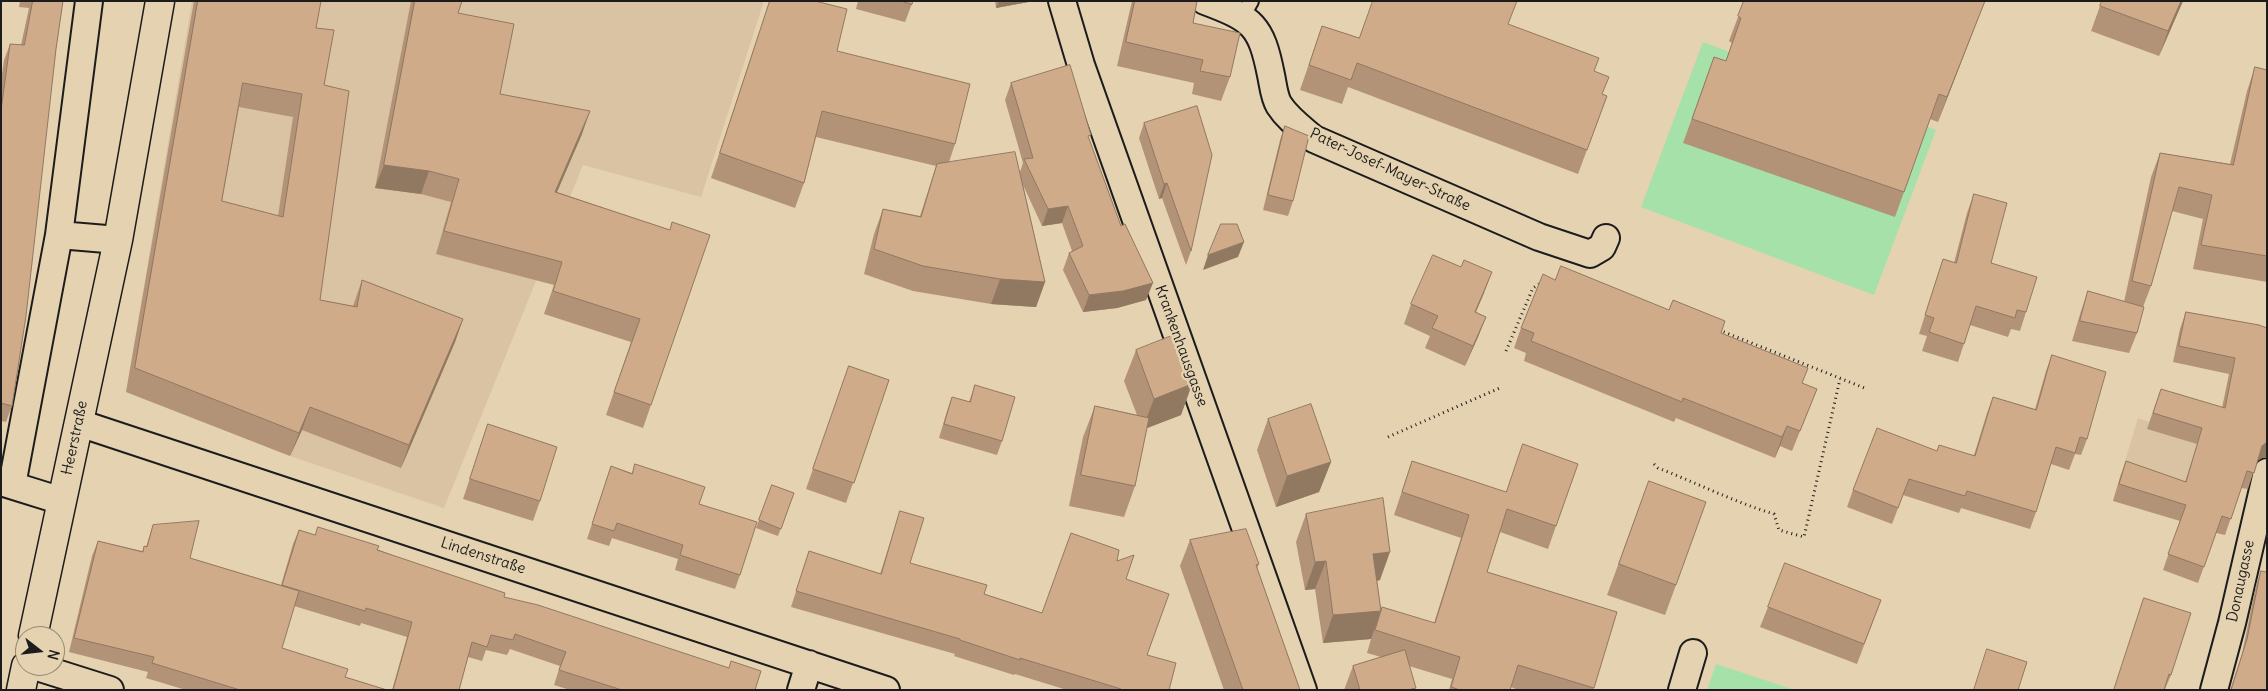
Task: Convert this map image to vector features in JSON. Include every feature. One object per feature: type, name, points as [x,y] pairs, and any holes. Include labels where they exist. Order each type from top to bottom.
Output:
[{"type":"street","points":[[62,501],[7,483],[59,235],[89,1]]},
{"type":"street","name":"Heerstraße","points":[[34,626],[118,240],[160,1]]},
{"type":"street","name":"Krankenhausgasse","points":[[1062,1],[1081,65],[1304,690]]},
{"type":"street","name":"Pater-Josef-Mayer-Straße","points":[[1205,1],[1246,9],[1259,32],[1266,51],[1277,103],[1291,121],[1314,139],[1539,237],[1564,246],[1590,254],[1602,247],[1606,238]]},
{"type":"street","points":[[59,235],[118,240]]},
{"type":"street","name":"Lindenstraße","points":[[79,423],[886,690]]},
{"type":"street","name":"Donaugasse","points":[[2214,690],[2232,624],[2267,472]]},
{"type":"street","points":[[1682,690],[1693,653]]},
{"type":"street","points":[[801,690],[808,664]]},
{"type":"street","points":[[21,690],[24,676]]},
{"type":"street","points":[[65,676],[110,690]]},
{"type":"path","points":[[1506,351],[1533,288],[1538,286],[1564,246]]},
{"type":"path","points":[[1716,329],[1867,389]]},
{"type":"path","points":[[1654,464],[1658,468],[1712,488],[1742,504],[1774,514],[1779,530],[1804,537],[1840,379]]},
{"type":"path","points":[[1388,437],[1502,387]]},
{"type":"shaded area","points":[[192,1],[764,1],[701,197],[583,165],[444,508],[290,456],[126,392]]},
{"type":"shaded area","points":[[2155,405],[2204,420],[2180,498],[2113,501],[2138,418],[2149,422]]},
{"type":"green space","points":[[1703,42],[1936,130],[1874,295],[1641,207]]},
{"type":"green space","points":[[1716,664],[1795,690],[1707,690]]},
{"type":"building","points":[[33,1],[63,1],[26,316],[12,406],[1,403],[1,110],[10,44],[24,45]]},
{"type":"building","points":[[198,1],[321,1],[316,28],[334,30],[324,85],[349,91],[320,300],[357,307],[362,280],[463,319],[409,445],[310,407],[299,433],[135,368]],"holes":[[[243,83],[302,94],[283,217],[222,201]]]},
{"type":"building","points":[[415,1],[462,1],[458,13],[514,24],[500,94],[590,111],[555,192],[670,230],[672,222],[710,235],[651,405],[614,392],[640,319],[553,291],[562,262],[444,231],[459,179],[429,171],[384,165]]},
{"type":"building","points":[[770,1],[815,1],[847,9],[837,51],[970,84],[955,144],[822,111],[804,183],[720,153]]},
{"type":"building","points":[[901,1],[913,1],[912,4]]},
{"type":"building","points":[[1135,1],[1197,1],[1193,23],[1240,33],[1230,77],[1200,71],[1203,60],[1126,42]]},
{"type":"building","points":[[1373,1],[1517,1],[1508,24],[1599,58],[1594,71],[1609,77],[1602,94],[1607,96],[1587,150],[1357,63],[1351,80],[1309,65],[1322,26],[1359,38]]},
{"type":"building","points":[[1744,1],[1985,1],[1947,97],[1939,94],[1904,192],[1692,119],[1714,57],[1726,61],[1741,18],[1738,16]]},
{"type":"building","points":[[2102,1],[2181,1],[2168,31],[2100,6]]},
{"type":"building","points":[[1070,65],[1091,135],[1088,136],[1121,226],[1125,224],[1153,283],[1123,291],[1089,295],[1069,253],[1083,246],[1068,206],[1048,209],[1024,159],[1033,158],[1011,83]]},
{"type":"building","points":[[2255,67],[2267,70],[2267,256],[2201,245],[2212,195],[2179,187],[2151,286],[2132,281],[2160,153],[2233,165]]},
{"type":"building","points":[[1197,106],[1212,155],[1191,251],[1167,183],[1164,184],[1144,123]]},
{"type":"building","points":[[1285,126],[1309,136],[1293,201],[1268,195]]},
{"type":"building","points":[[1015,152],[1045,282],[1000,279],[923,266],[874,249],[883,209],[921,217],[937,164]]},
{"type":"building","points":[[1974,194],[2007,203],[1991,263],[2037,277],[2026,312],[2017,310],[2015,318],[1976,306],[1964,344],[1929,332],[1934,318],[1925,315],[1943,259],[1956,263]]},
{"type":"building","points":[[1221,224],[1237,224],[1244,242],[1208,255]]},
{"type":"building","points":[[1433,255],[1461,267],[1464,260],[1492,272],[1475,312],[1486,317],[1473,346],[1432,328],[1438,316],[1411,304]]},
{"type":"building","points":[[1561,266],[1669,310],[1673,300],[1725,321],[1721,333],[1808,368],[1802,383],[1817,389],[1800,431],[1787,426],[1782,437],[1683,398],[1682,402],[1531,341],[1534,333],[1521,328],[1543,274],[1555,280]]},
{"type":"building","points":[[2088,291],[2144,307],[2137,333],[2080,321]]},
{"type":"building","points":[[2186,312],[2267,328],[2267,442],[2262,446],[2254,473],[2247,471],[2231,519],[2222,516],[2204,567],[2168,554],[2186,505],[2119,484],[2126,461],[2186,482],[2202,428],[2153,413],[2161,389],[2225,408],[2235,358],[2179,346]]},
{"type":"building","points":[[1174,335],[1192,384],[1154,399],[1136,350]]},
{"type":"building","points":[[2052,355],[2106,372],[2087,439],[2080,437],[2075,453],[2056,447],[2036,512],[1967,491],[1965,496],[1909,479],[1898,508],[1853,490],[1877,428],[1937,451],[1939,445],[1975,456],[1993,397],[2036,410]]},
{"type":"building","points":[[849,366],[889,380],[854,483],[813,469]]},
{"type":"building","points":[[975,385],[1015,397],[1002,441],[944,424],[952,397],[970,402]]},
{"type":"building","points":[[1311,404],[1331,462],[1287,476],[1268,419]]},
{"type":"building","points":[[1095,406],[1149,418],[1135,486],[1081,475]]},
{"type":"building","points":[[488,424],[557,447],[540,501],[470,479]]},
{"type":"building","points":[[1523,444],[1578,464],[1556,526],[1507,509],[1487,572],[1617,612],[1594,688],[1518,665],[1510,690],[1460,690],[1451,687],[1460,657],[1375,630],[1382,607],[1435,623],[1469,515],[1402,492],[1412,461],[1506,492]]},
{"type":"building","points":[[635,464],[705,487],[699,504],[757,522],[740,575],[680,555],[683,545],[617,523],[614,531],[592,524],[611,466],[632,474]]},
{"type":"building","points":[[1649,481],[1706,502],[1676,585],[1619,564]]},
{"type":"building","points":[[772,485],[794,493],[781,529],[759,520]]},
{"type":"building","points":[[1383,498],[1390,552],[1373,554],[1381,611],[1333,615],[1326,561],[1315,562],[1306,514]]},
{"type":"building","points":[[900,511],[924,518],[910,563],[987,585],[984,594],[1042,613],[1071,533],[1119,550],[1117,561],[1134,555],[1126,579],[1169,594],[1147,655],[1176,663],[1169,690],[1121,690],[1020,658],[1020,660],[960,639],[796,591],[809,551],[881,574]]},
{"type":"building","points":[[199,521],[190,558],[299,591],[282,648],[348,669],[345,677],[387,690],[240,690],[152,663],[154,657],[74,638],[98,541],[143,552],[144,546],[147,547],[153,525]]},
{"type":"building","points":[[318,527],[379,546],[377,550],[505,593],[504,597],[538,605],[729,668],[731,661],[761,671],[755,690],[622,690],[559,670],[566,652],[515,634],[513,640],[491,635],[487,647],[472,642],[459,690],[393,690],[412,622],[366,608],[365,611],[282,585],[299,530],[315,535]]},
{"type":"building","points":[[1246,529],[1259,564],[1256,565],[1300,690],[1243,690],[1190,540]]},
{"type":"building","points":[[1785,563],[1881,600],[1864,644],[1768,607]]},
{"type":"building","points":[[2261,571],[2267,572],[2267,690],[2231,690],[2247,639]]},
{"type":"building","points":[[2144,598],[2191,613],[2171,675],[2169,674],[2164,690],[2114,690]]},
{"type":"building","points":[[1987,649],[2027,662],[2018,690],[1974,690]]},
{"type":"building","points":[[1405,650],[1416,688],[1408,690],[1360,690],[1353,666]]}]
